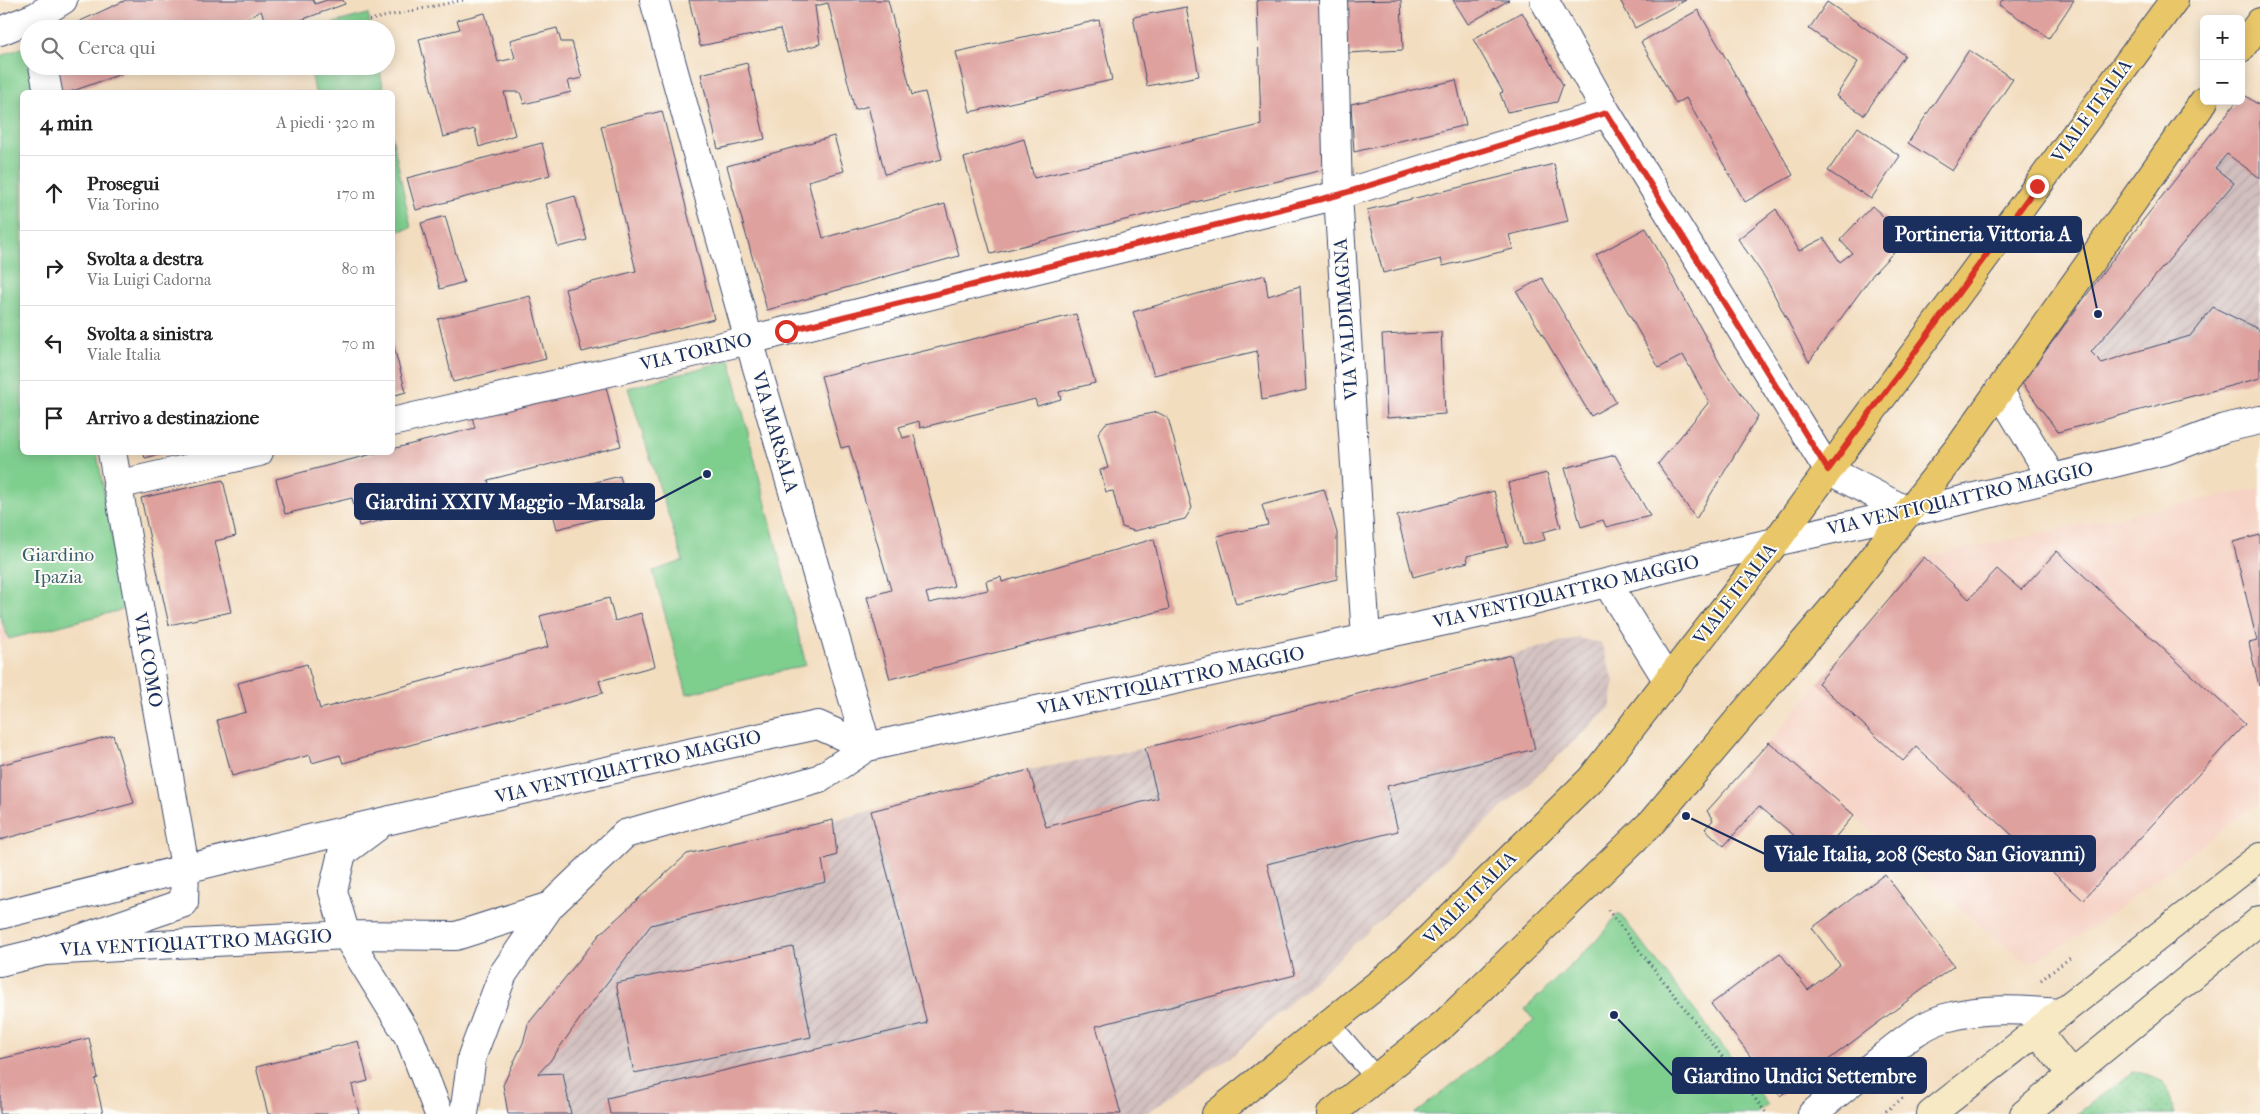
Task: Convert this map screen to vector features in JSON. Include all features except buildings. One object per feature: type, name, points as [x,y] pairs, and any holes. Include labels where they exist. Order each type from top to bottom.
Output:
[{"type":"main road","name":"VIALE ITALIA","points":[[1216,1114],[1402,964],[1591,779],[1775,543],[2174,0]]},
{"type":"main road","points":[[2245,43],[2260,22]]},
{"type":"main road","points":[[1331,1114],[1444,1024],[1652,822],[1838,602],[1909,512],[1999,390],[2201,105]]},
{"type":"street","points":[[40,20],[63,0]]},
{"type":"street","name":"VIA MARSALA","points":[[654,0],[749,340],[867,747]]},
{"type":"street","name":"VIA VALDIMAGNA","points":[[1333,0],[1338,195],[1366,638]]},
{"type":"street","points":[[1544,0],[1606,113],[1828,470],[1909,512]]},
{"type":"street","points":[[0,31],[20,27]]},
{"type":"street","points":[[45,75],[48,90]]},
{"type":"street","name":"VIA TORINO","points":[[395,421],[749,340],[1338,195],[1606,113]]},
{"type":"street","points":[[1999,390],[2052,478]]},
{"type":"street","name":"VIA VENTIQUATTRO MAGGIO","points":[[45,951],[346,935],[456,936],[550,906],[625,834],[819,779],[867,747],[1509,607],[2052,478],[2176,447],[2225,428],[2260,420]]},
{"type":"street","name":"VIA COMO","points":[[113,455],[185,867]]},
{"type":"street","points":[[118,485],[246,455]]},
{"type":"street","points":[[1607,583],[1668,680]]},
{"type":"street","name":"VIA VENTIQUATTRO MAGGIO","points":[[0,915],[185,867],[387,820],[818,725],[867,747]]},
{"type":"street","name":"VIA VENTIQUATTRO MAGGIO","points":[[346,935],[333,891],[342,853],[387,820]]},
{"type":"street","points":[[1932,1114],[2260,857]]},
{"type":"street","name":"VIA VENTIQUATTRO MAGGIO","points":[[0,962],[45,951],[184,903],[185,867]]},
{"type":"street","points":[[464,1114],[472,1056],[503,974],[550,906]]},
{"type":"street","points":[[2024,1114],[2260,920]]},
{"type":"street","points":[[346,935],[410,1039],[439,1114]]},
{"type":"street","points":[[1812,1114],[1905,1040],[1931,1023],[1959,1014],[1976,1012],[2012,1010],[2060,1013]]},
{"type":"street","points":[[2037,1031],[2072,1075]]},
{"type":"lane","points":[[1329,1023],[1376,1078]]},
{"type":"path","points":[[369,20],[463,0]]},
{"type":"path","points":[[1608,910],[1767,1114]]},
{"type":"path","points":[[2045,976],[2070,958]]},
{"type":"shaded area","points":[[2245,95],[2260,106],[2260,378],[2058,432],[2022,383],[2122,247],[2238,105],[2245,105]]},
{"type":"shaded area","points":[[2260,488],[2260,801],[2089,930],[2029,964],[1984,929],[1769,742],[1924,557]]},
{"type":"shaded area","points":[[0,617],[9,639],[0,641]]},
{"type":"shaded area","points":[[1578,638],[1601,643],[1614,681],[1611,707],[1236,1053],[1145,1114],[508,1114],[528,1024],[600,934],[687,854],[871,811],[1029,770],[1145,748]]},
{"type":"green space","points":[[368,14],[369,20],[345,20]]},
{"type":"green space","name":"Giardino Ipazia","points":[[20,49],[20,75],[32,75],[35,90],[20,90],[20,455],[97,455],[125,609],[9,639],[0,617],[0,56]]},
{"type":"green space","points":[[312,75],[381,75],[384,90],[315,90]]},
{"type":"green space","points":[[395,151],[411,228],[395,232]]},
{"type":"green space","points":[[730,360],[806,665],[687,694],[653,571],[683,561],[628,388]]},
{"type":"green space","points":[[1619,913],[1768,1105],[1756,1114],[1414,1114],[1534,1021],[1525,1009],[1596,941]]},
{"type":"green space","points":[[2132,1072],[2151,1075],[2163,1083],[2171,1095],[2174,1114],[2077,1114]]},
{"type":"place","name":"Portineria Vittoria A","points":[[2098,314]]},
{"type":"place","name":"Giardini XXIV Maggio - Marsala","points":[[707,474]]},
{"type":"place","name":"Viale Italia, 208 (Sesto San Giovanni)","points":[[1686,816]]},
{"type":"place","name":"Giardino Undici Settembre","points":[[1614,1015]]},
{"type":"route","points":[[786,331],[1338,195],[1606,113],[1828,470],[2037,186]]}]
